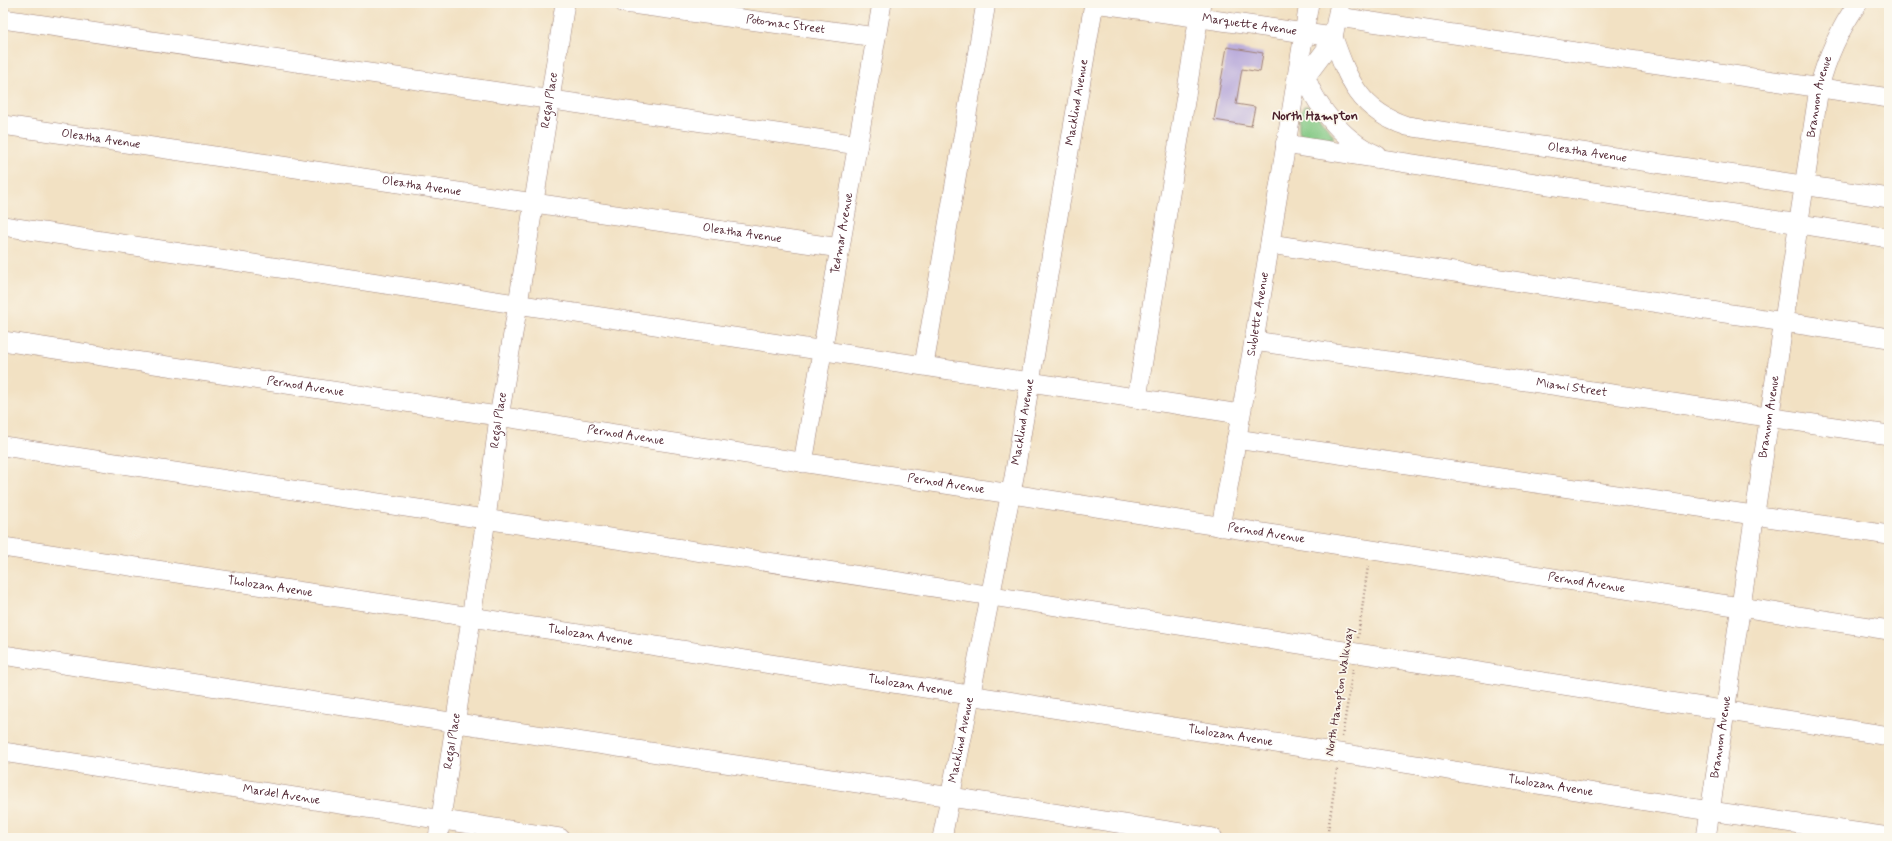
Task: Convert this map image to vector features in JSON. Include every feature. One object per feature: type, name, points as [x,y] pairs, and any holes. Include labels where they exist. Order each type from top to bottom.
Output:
[{"type":"street","name":"Regal Place","points":[[439,829],[486,519],[499,417],[565,3]]},
{"type":"street","name":"Potomac Street","points":[[624,3],[876,37]]},
{"type":"street","name":"Tedmar Avenue","points":[[803,463],[882,3]]},
{"type":"street","points":[[924,366],[986,3]]},
{"type":"street","name":"Marquette Avenue","points":[[1094,3],[1200,11],[1302,42],[1333,37]]},
{"type":"street","name":"Macklind Avenue","points":[[942,838],[1011,494],[1094,3]]},
{"type":"street","name":"Sublette Avenue","points":[[1221,526],[1254,342],[1309,3]]},
{"type":"street","name":"Brannon Avenue","points":[[1706,838],[1819,88],[1826,62],[1833,44],[1858,3]]},
{"type":"street","points":[[1339,10],[1889,98]]},
{"type":"street","name":"Sublette Avenue","points":[[1292,101],[1299,86],[1325,51],[1333,37],[1339,10]]},
{"type":"street","points":[[1137,398],[1200,11]]},
{"type":"street","points":[[3,19],[858,145]]},
{"type":"street","name":"Oleatha Avenue","points":[[1333,37],[1344,68],[1363,99],[1376,112],[1395,122],[1407,126],[1889,198]]},
{"type":"street","points":[[1302,42],[1306,76],[1314,96],[1325,112],[1349,137],[1359,145],[1372,153],[1399,162]]},
{"type":"street","name":"Oleatha Avenue","points":[[3,125],[840,248]]},
{"type":"street","points":[[1285,144],[1889,238]]},
{"type":"street","points":[[3,226],[1240,414]]},
{"type":"street","points":[[1270,244],[1889,338]]},
{"type":"street","name":"Pernod Avenue","points":[[3,341],[1221,526],[1889,630]]},
{"type":"street","name":"Miami Street","points":[[1254,342],[1889,435]]},
{"type":"street","points":[[1236,439],[1889,535]]},
{"type":"street","points":[[3,446],[991,596],[1889,736]]},
{"type":"street","name":"Tholozan Avenue","points":[[3,547],[471,618],[1710,811],[1889,837]]},
{"type":"street","points":[[3,655],[951,797],[1213,838]]},
{"type":"street","name":"Mardel Avenue","points":[[3,752],[439,829],[560,838]]},
{"type":"path","name":"North Hampton Walkway","points":[[1327,838],[1371,549]]},
{"type":"green space","points":[[1304,106],[1309,106],[1313,109],[1333,135],[1333,140],[1329,142],[1302,138],[1299,131],[1299,122]]},
{"type":"building","points":[[1227,47],[1263,53],[1260,72],[1242,69],[1236,104],[1255,107],[1251,126],[1214,120]]},
{"type":"district","name":"North Hampton","points":[[1315,116]]}]
